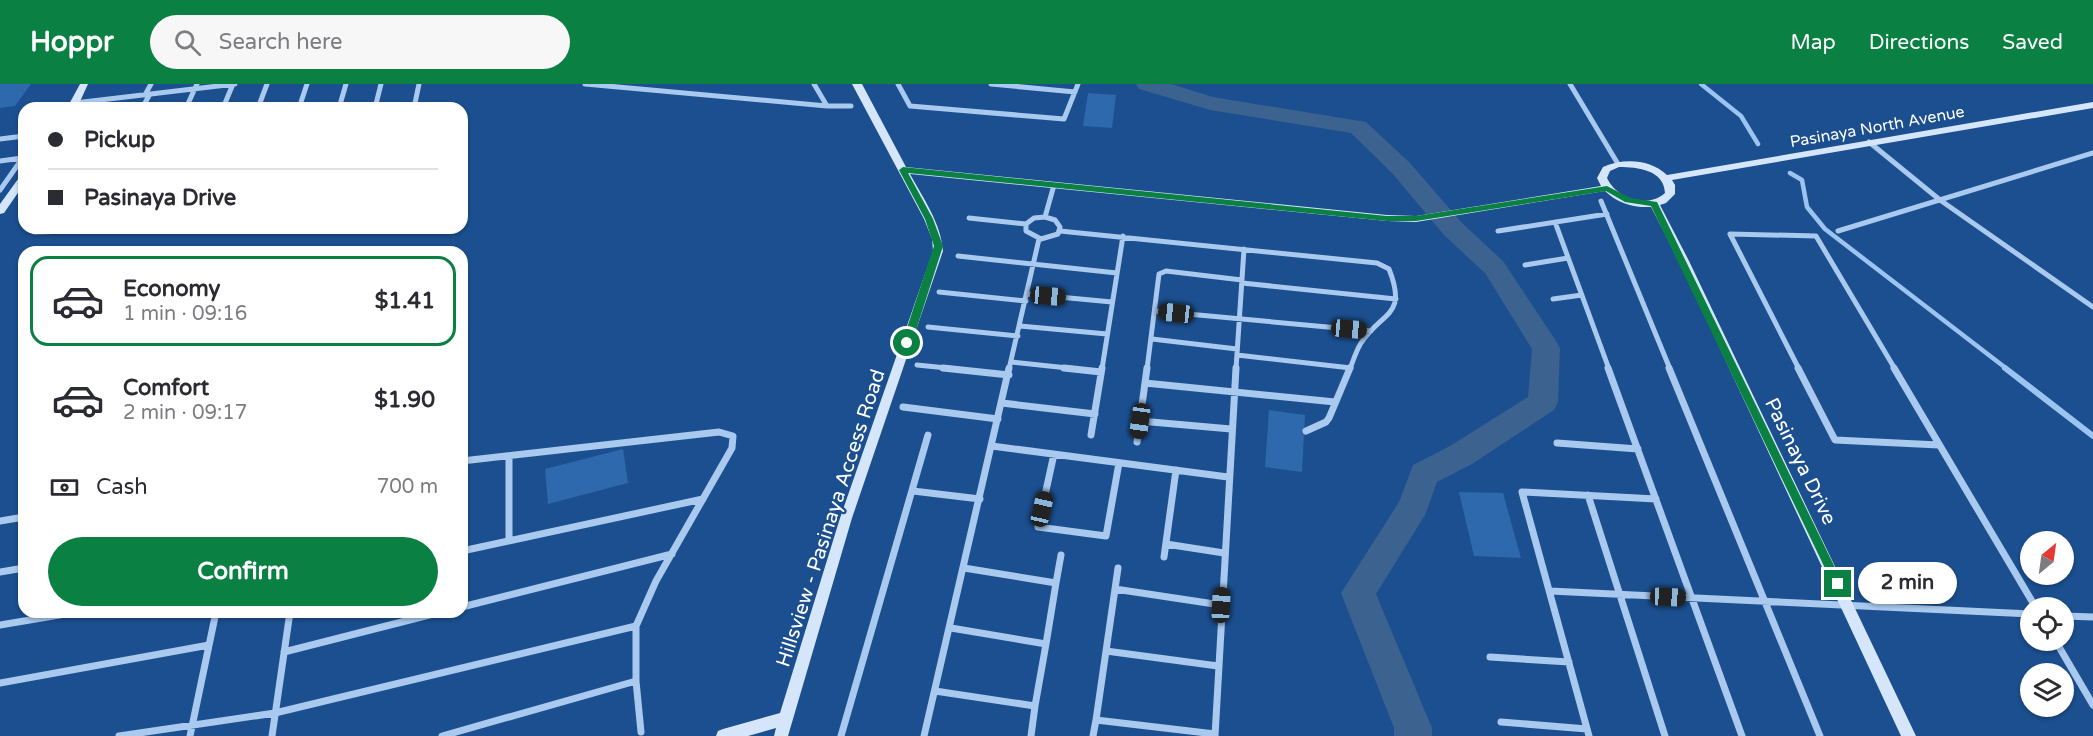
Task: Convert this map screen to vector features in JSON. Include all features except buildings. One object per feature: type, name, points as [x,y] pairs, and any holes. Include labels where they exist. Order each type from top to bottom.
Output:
[{"type":"street","points":[[75,102],[84,84]]},
{"type":"street","points":[[145,102],[151,84]]},
{"type":"street","points":[[94,102],[196,86],[234,84],[226,102]]},
{"type":"street","points":[[260,102],[267,84]]},
{"type":"street","points":[[301,102],[307,84]]},
{"type":"street","points":[[341,102],[346,84]]},
{"type":"street","points":[[376,102],[381,84]]},
{"type":"street","points":[[415,102],[419,84]]},
{"type":"street","points":[[585,84],[827,106],[852,106]]},
{"type":"street","points":[[814,84],[827,106]]},
{"type":"street","name":"Hillsview - Pasinaya Access Road","points":[[781,736],[846,518],[938,251],[937,239],[929,219],[857,84]]},
{"type":"street","points":[[898,84],[910,105],[1064,119],[1078,84]]},
{"type":"street","points":[[991,84],[1075,92]]},
{"type":"street","points":[[1570,84],[1618,164]]},
{"type":"street","points":[[189,102],[196,86]]},
{"type":"street","name":"Pasinaya North Avenue","points":[[1665,178],[2093,105]]},
{"type":"street","points":[[0,139],[18,137]]},
{"type":"street","points":[[1869,142],[1940,200],[2090,301],[2093,307]]},
{"type":"street","points":[[1838,231],[2093,153]]},
{"type":"street","points":[[0,161],[18,158]]},
{"type":"street","points":[[0,190],[18,164]]},
{"type":"street","points":[[1618,164],[1644,166],[1665,178],[1671,189],[1670,194],[1667,199],[1654,204],[1628,201],[1607,188],[1602,178],[1603,173],[1611,166],[1618,164]]},
{"type":"street","points":[[903,170],[1357,216],[1416,219],[1607,188]]},
{"type":"street","points":[[1046,217],[1054,185]]},
{"type":"street","points":[[0,211],[18,186]]},
{"type":"street","points":[[1602,201],[1820,736]]},
{"type":"street","name":"Pasinaya Drive","points":[[1654,204],[1909,736]]},
{"type":"street","points":[[1498,231],[1607,214]]},
{"type":"street","points":[[969,218],[1026,224],[1034,218],[1046,217],[1059,223],[1060,231]]},
{"type":"street","points":[[1555,222],[1742,736]]},
{"type":"street","points":[[1026,224],[1026,231],[1039,239],[1050,238],[1060,231],[1123,236],[1377,262],[1389,269],[1397,289],[1396,299],[1388,316],[1361,343],[1326,422],[1306,431]]},
{"type":"street","points":[[1940,445],[1835,440],[1730,234],[1816,236],[1940,445],[2030,597]]},
{"type":"street","points":[[1091,435],[1123,236]]},
{"type":"street","points":[[924,736],[951,628],[1039,239]]},
{"type":"street","points":[[1096,720],[1215,735],[1228,477],[1244,249]]},
{"type":"street","points":[[958,256],[1117,273]]},
{"type":"street","points":[[1525,265],[1568,258]]},
{"type":"street","points":[[1137,442],[1159,274],[1162,272],[1396,299]]},
{"type":"street","points":[[939,292],[1112,302]]},
{"type":"street","points":[[1553,300],[1582,296]]},
{"type":"street","points":[[1155,311],[1371,331]]},
{"type":"street","points":[[1020,326],[1107,334]]},
{"type":"street","points":[[928,327],[1018,336]]},
{"type":"street","points":[[1152,339],[1351,368]]},
{"type":"street","points":[[1012,362],[1101,372]]},
{"type":"street","points":[[916,365],[1009,375]]},
{"type":"street","points":[[1145,383],[1335,402]]},
{"type":"street","points":[[1002,403],[1095,414]]},
{"type":"street","points":[[903,407],[998,419]]},
{"type":"street","points":[[1140,421],[1231,429]]},
{"type":"street","points":[[468,460],[726,433],[733,436],[732,448],[672,554],[636,626],[636,681],[641,732]]},
{"type":"street","points":[[841,736],[928,435]]},
{"type":"street","points":[[1557,443],[1638,449]]},
{"type":"street","points":[[992,446],[1228,477]]},
{"type":"street","points":[[1054,454],[1038,527],[1106,536],[1119,463]]},
{"type":"street","points":[[509,456],[509,541]]},
{"type":"street","points":[[1164,557],[1176,470]]},
{"type":"street","points":[[913,490],[980,499]]},
{"type":"street","points":[[1501,722],[1588,732],[1522,492],[1656,499]]},
{"type":"street","points":[[1588,495],[1665,736]]},
{"type":"street","points":[[468,550],[703,499]]},
{"type":"street","points":[[0,521],[18,518]]},
{"type":"street","points":[[1166,544],[1224,553]]},
{"type":"street","points":[[468,605],[672,554]]},
{"type":"street","points":[[1030,736],[1061,555]]},
{"type":"street","points":[[964,568],[1056,583]]},
{"type":"street","points":[[1093,736],[1118,568]]},
{"type":"street","points":[[0,572],[18,569]]},
{"type":"street","points":[[1115,589],[1221,605]]},
{"type":"street","points":[[1550,591],[2020,613]]},
{"type":"street","points":[[2074,616],[2093,617]]},
{"type":"street","points":[[0,625],[41,618]]},
{"type":"street","points":[[189,736],[215,618]]},
{"type":"street","points":[[272,736],[289,618]]},
{"type":"street","points":[[284,652],[417,618]]},
{"type":"street","points":[[119,736],[275,713],[636,626]]},
{"type":"street","points":[[951,628],[1046,644]]},
{"type":"street","points":[[0,683],[209,645]]},
{"type":"street","points":[[1106,651],[1218,666]]},
{"type":"street","points":[[2061,651],[2093,705]]},
{"type":"street","points":[[1490,657],[1569,662]]},
{"type":"street","points":[[442,736],[636,681]]},
{"type":"street","points":[[935,691],[1035,706]]},
{"type":"street","points":[[723,736],[787,718]]},
{"type":"shaded area","points":[[0,84],[31,84],[15,106],[0,108]]},
{"type":"shaded area","points":[[1088,93],[1116,95],[1112,128],[1083,126]]},
{"type":"shaded area","points":[[1269,410],[1305,415],[1302,472],[1265,467]]},
{"type":"shaded area","points":[[623,449],[628,483],[548,504],[545,469]]},
{"type":"shaded area","points":[[1459,492],[1503,493],[1521,558],[1474,556]]},
{"type":"waterway","points":[[1147,84],[1210,103],[1358,127],[1401,168],[1453,229],[1494,267],[1546,348],[1543,402],[1461,455],[1424,474],[1414,506],[1358,593],[1413,728],[1413,736]]},
{"type":"waterway","points":[[1701,84],[1741,116],[1758,144]]},
{"type":"waterway","points":[[1790,173],[1802,180],[1807,207],[1825,229],[2007,369]]},
{"type":"waterway","points":[[2005,368],[2093,436]]},
{"type":"route","points":[[907,343],[930,277],[938,246],[929,219],[903,170],[1357,216],[1416,219],[1607,188],[1628,201],[1654,204],[1838,584]]}]
